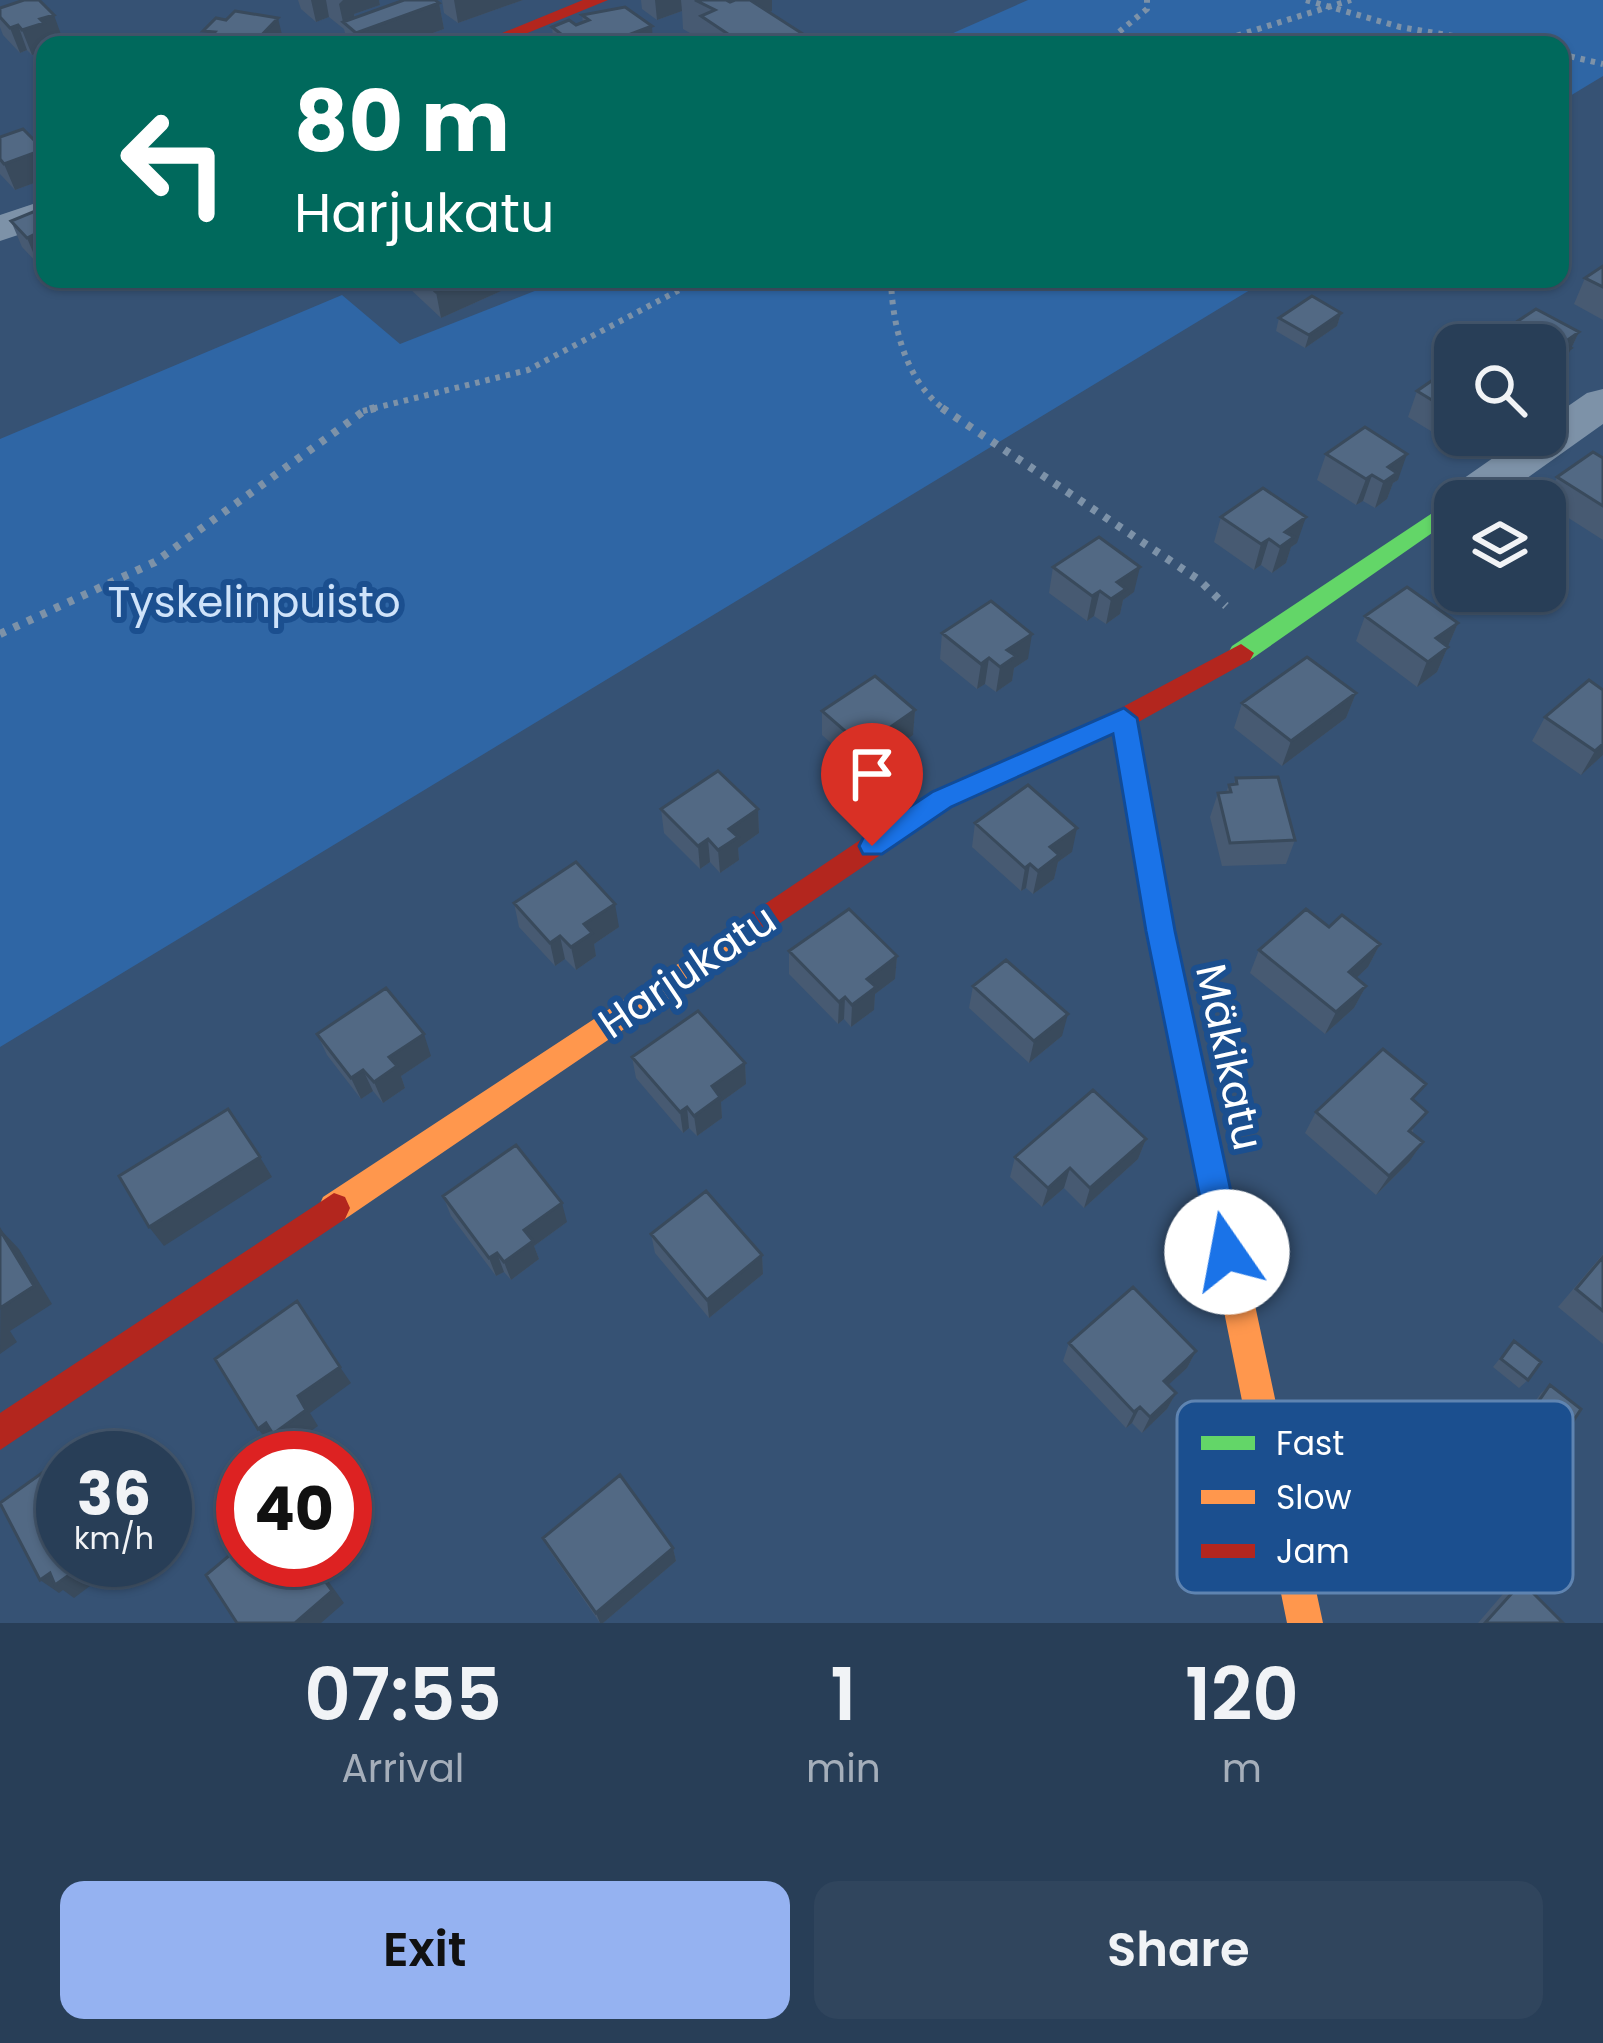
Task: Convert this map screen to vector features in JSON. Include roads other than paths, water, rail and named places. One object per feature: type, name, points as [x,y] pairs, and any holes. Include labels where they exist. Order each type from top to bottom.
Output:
[{"type":"street","points":[[505,36],[599,0]]},
{"type":"street","points":[[0,230],[36,216]]},
{"type":"street","points":[[1492,480],[1603,403]]},
{"type":"street","name":"Harjukatu","points":[[0,1433],[942,799],[1124,718],[1262,640],[1434,521]]},
{"type":"street","name":"Mäkikatu","points":[[1124,718],[1161,931],[1259,1401]]},
{"type":"street","name":"Mäkikatu","points":[[1299,1593],[1305,1623]]},
{"type":"park label","name":"Tyskelinpuisto","points":[[254,602]]}]
